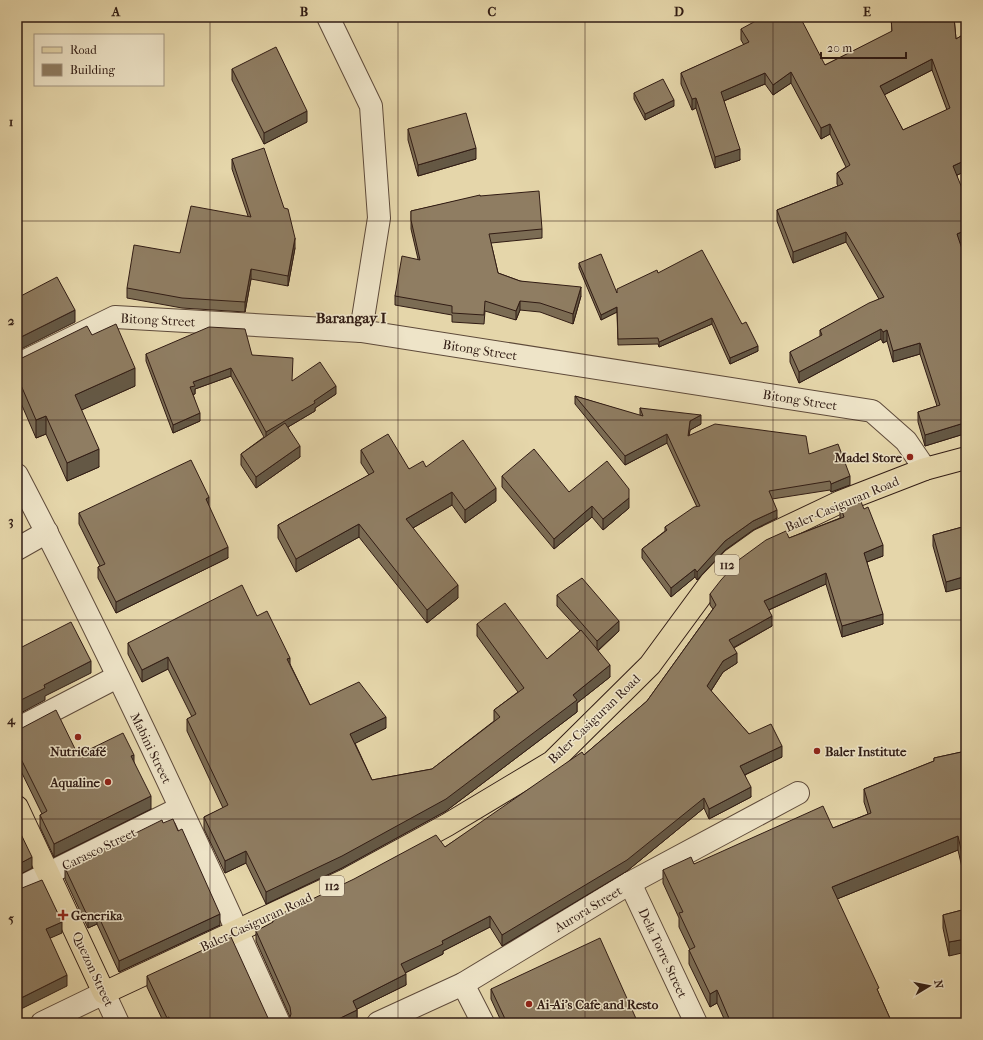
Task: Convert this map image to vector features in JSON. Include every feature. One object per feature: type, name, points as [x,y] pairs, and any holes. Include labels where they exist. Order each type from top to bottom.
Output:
[{"type":"main road","name":"Baler-Casiguran Road","points":[[104,993],[355,875],[447,825],[552,762],[650,665],[711,582],[732,560],[760,540],[833,505],[925,469],[966,458]]},
{"type":"main road","name":"Quezon Street","points":[[17,806],[104,993]]},
{"type":"street","points":[[328,17],[371,106],[380,218],[361,331]]},
{"type":"street","name":"Bitong Street","points":[[17,365],[115,317],[361,331],[872,411],[906,441],[925,469]]},
{"type":"street","name":"Mabini Street","points":[[17,475],[47,532],[180,808],[279,1023]]},
{"type":"street","points":[[17,549],[47,532]]},
{"type":"street","points":[[17,729],[117,677]]},
{"type":"street","name":"Aurora Street","points":[[378,1023],[463,984],[630,883],[798,793]]},
{"type":"street","name":"Carasco Street","points":[[17,889],[180,808]]},
{"type":"street","name":"Dela Torre Street","points":[[630,883],[696,1023]]},
{"type":"street","points":[[463,984],[482,1023]]},
{"type":"street","points":[[42,1023],[104,993]]},
{"type":"street","name":"Quezon Street","points":[[104,993],[118,1023]]},
{"type":"building","points":[[763,17],[800,17],[825,65],[892,31],[891,17],[954,17],[956,39],[966,33],[966,160],[953,166],[966,198],[966,230],[957,234],[966,261],[966,430],[964,423],[925,435],[918,412],[940,405],[920,343],[893,351],[887,330],[883,332],[881,329],[799,372],[790,352],[822,335],[820,330],[869,303],[884,297],[846,232],[793,252],[777,210],[843,184],[837,173],[850,165],[830,124],[821,128],[791,72],[773,85],[765,73],[721,92],[740,149],[715,157],[696,98],[692,99],[681,73],[749,42],[741,29]],"holes":[[[932,59],[950,108],[903,130],[880,86]]]},
{"type":"building","points":[[276,47],[307,111],[264,133],[232,69]]},
{"type":"building","points":[[663,79],[674,100],[645,114],[634,93]]},
{"type":"building","points":[[466,113],[476,148],[418,165],[408,129]]},
{"type":"building","points":[[264,148],[284,208],[288,209],[295,238],[288,276],[251,269],[245,302],[182,298],[127,288],[134,245],[180,253],[191,206],[251,217],[232,159]]},
{"type":"building","points":[[539,191],[542,229],[489,234],[498,273],[520,281],[581,287],[573,314],[540,303],[520,301],[516,311],[485,301],[484,315],[452,313],[452,306],[395,296],[402,256],[420,260],[411,220],[411,211],[480,195]]},
{"type":"building","points":[[702,250],[742,324],[746,322],[758,346],[730,358],[712,318],[659,342],[658,338],[618,339],[617,307],[601,315],[579,263],[601,254],[617,293],[617,289],[657,270],[658,273]]},
{"type":"building","points":[[57,277],[75,310],[17,339],[17,298]]},
{"type":"building","points":[[116,324],[135,368],[75,395],[99,449],[67,463],[46,416],[36,420],[17,376],[17,359],[22,358],[87,326],[92,335]]},
{"type":"building","points":[[209,327],[245,329],[252,355],[293,358],[292,381],[320,362],[336,386],[314,401],[315,403],[266,432],[231,368],[193,382],[195,386],[190,387],[200,413],[173,425],[146,354]]},
{"type":"building","points":[[575,396],[643,416],[640,408],[701,415],[690,421],[688,436],[715,424],[806,436],[809,454],[838,444],[850,476],[831,484],[830,481],[769,491],[777,510],[753,521],[725,541],[697,572],[695,569],[671,588],[642,549],[667,530],[665,527],[694,507],[700,506],[667,434],[625,456]]},
{"type":"building","points":[[285,423],[300,446],[256,477],[241,454]]},
{"type":"building","points":[[388,434],[409,469],[423,461],[426,467],[463,440],[496,488],[465,510],[452,492],[406,519],[458,585],[427,610],[359,524],[296,559],[278,525],[374,472],[361,450]]},
{"type":"building","points":[[534,449],[569,492],[607,461],[629,489],[629,498],[603,519],[592,506],[554,539],[502,476]]},
{"type":"building","points":[[191,460],[209,497],[206,499],[228,547],[116,602],[98,567],[105,564],[79,513]]},
{"type":"building","points":[[859,497],[864,509],[868,507],[883,545],[864,553],[883,614],[842,626],[826,573],[764,601],[772,616],[729,640],[737,653],[723,661],[707,686],[749,734],[771,724],[782,746],[740,766],[751,787],[709,809],[704,798],[627,860],[502,935],[490,916],[442,941],[443,944],[401,964],[406,974],[353,1001],[357,1010],[330,1023],[285,1023],[289,1020],[291,1014],[290,1007],[256,931],[273,922],[278,918],[277,916],[354,879],[436,835],[445,847],[582,752],[584,755],[647,701],[716,605],[710,594],[740,559],[766,540],[786,531],[789,538],[844,517],[840,505]]},
{"type":"building","points":[[966,526],[966,576],[946,582],[933,535]]},
{"type":"building","points":[[582,578],[619,621],[597,641],[557,595]]},
{"type":"building","points":[[242,585],[257,616],[267,611],[290,658],[287,659],[310,705],[359,682],[386,717],[350,734],[372,780],[432,769],[500,717],[494,710],[524,688],[477,624],[505,603],[547,659],[581,630],[610,665],[573,695],[577,700],[446,799],[342,856],[266,892],[246,851],[225,861],[204,817],[228,805],[187,719],[196,714],[168,657],[142,670],[128,643]]},
{"type":"building","points":[[71,622],[91,661],[44,685],[45,688],[17,702],[17,638],[22,647]]},
{"type":"building","points":[[56,710],[78,755],[123,733],[134,755],[131,756],[151,796],[54,844],[40,815],[47,811],[17,751],[17,729],[22,728]]},
{"type":"building","points":[[966,751],[966,872],[958,836],[832,887],[879,988],[877,989],[892,1023],[731,1023],[717,990],[710,994],[689,950],[695,947],[679,913],[683,912],[663,870],[691,857],[694,864],[823,806],[833,828],[871,813],[864,789],[934,761],[934,758]]},
{"type":"building","points":[[173,819],[178,831],[182,829],[220,914],[119,961],[97,913],[88,917],[65,868],[162,820],[163,823]]},
{"type":"building","points":[[17,828],[32,857],[17,865]]},
{"type":"building","points":[[42,880],[62,922],[46,929],[67,975],[17,1000],[17,890]]},
{"type":"building","points":[[966,909],[966,939],[949,942],[943,915]]},
{"type":"building","points":[[231,937],[268,1018],[273,1023],[172,1023],[169,1017],[167,1018],[147,976]]},
{"type":"building","points":[[600,938],[638,1023],[507,1023],[491,989]]},
{"type":"place","name":"Madel Store","points":[[910,457]]},
{"type":"place","name":"NutriCafé","points":[[78,737]]},
{"type":"place","name":"Baler Institute","points":[[817,751]]},
{"type":"place","name":"Aqualine","points":[[108,782]]},
{"type":"place","name":"Generika","points":[[63,915]]},
{"type":"place","name":"Ai-Ai's Cafe and Resto","points":[[529,1004]]},
{"type":"district","name":"Barangay I","points":[[351,318]]}]
